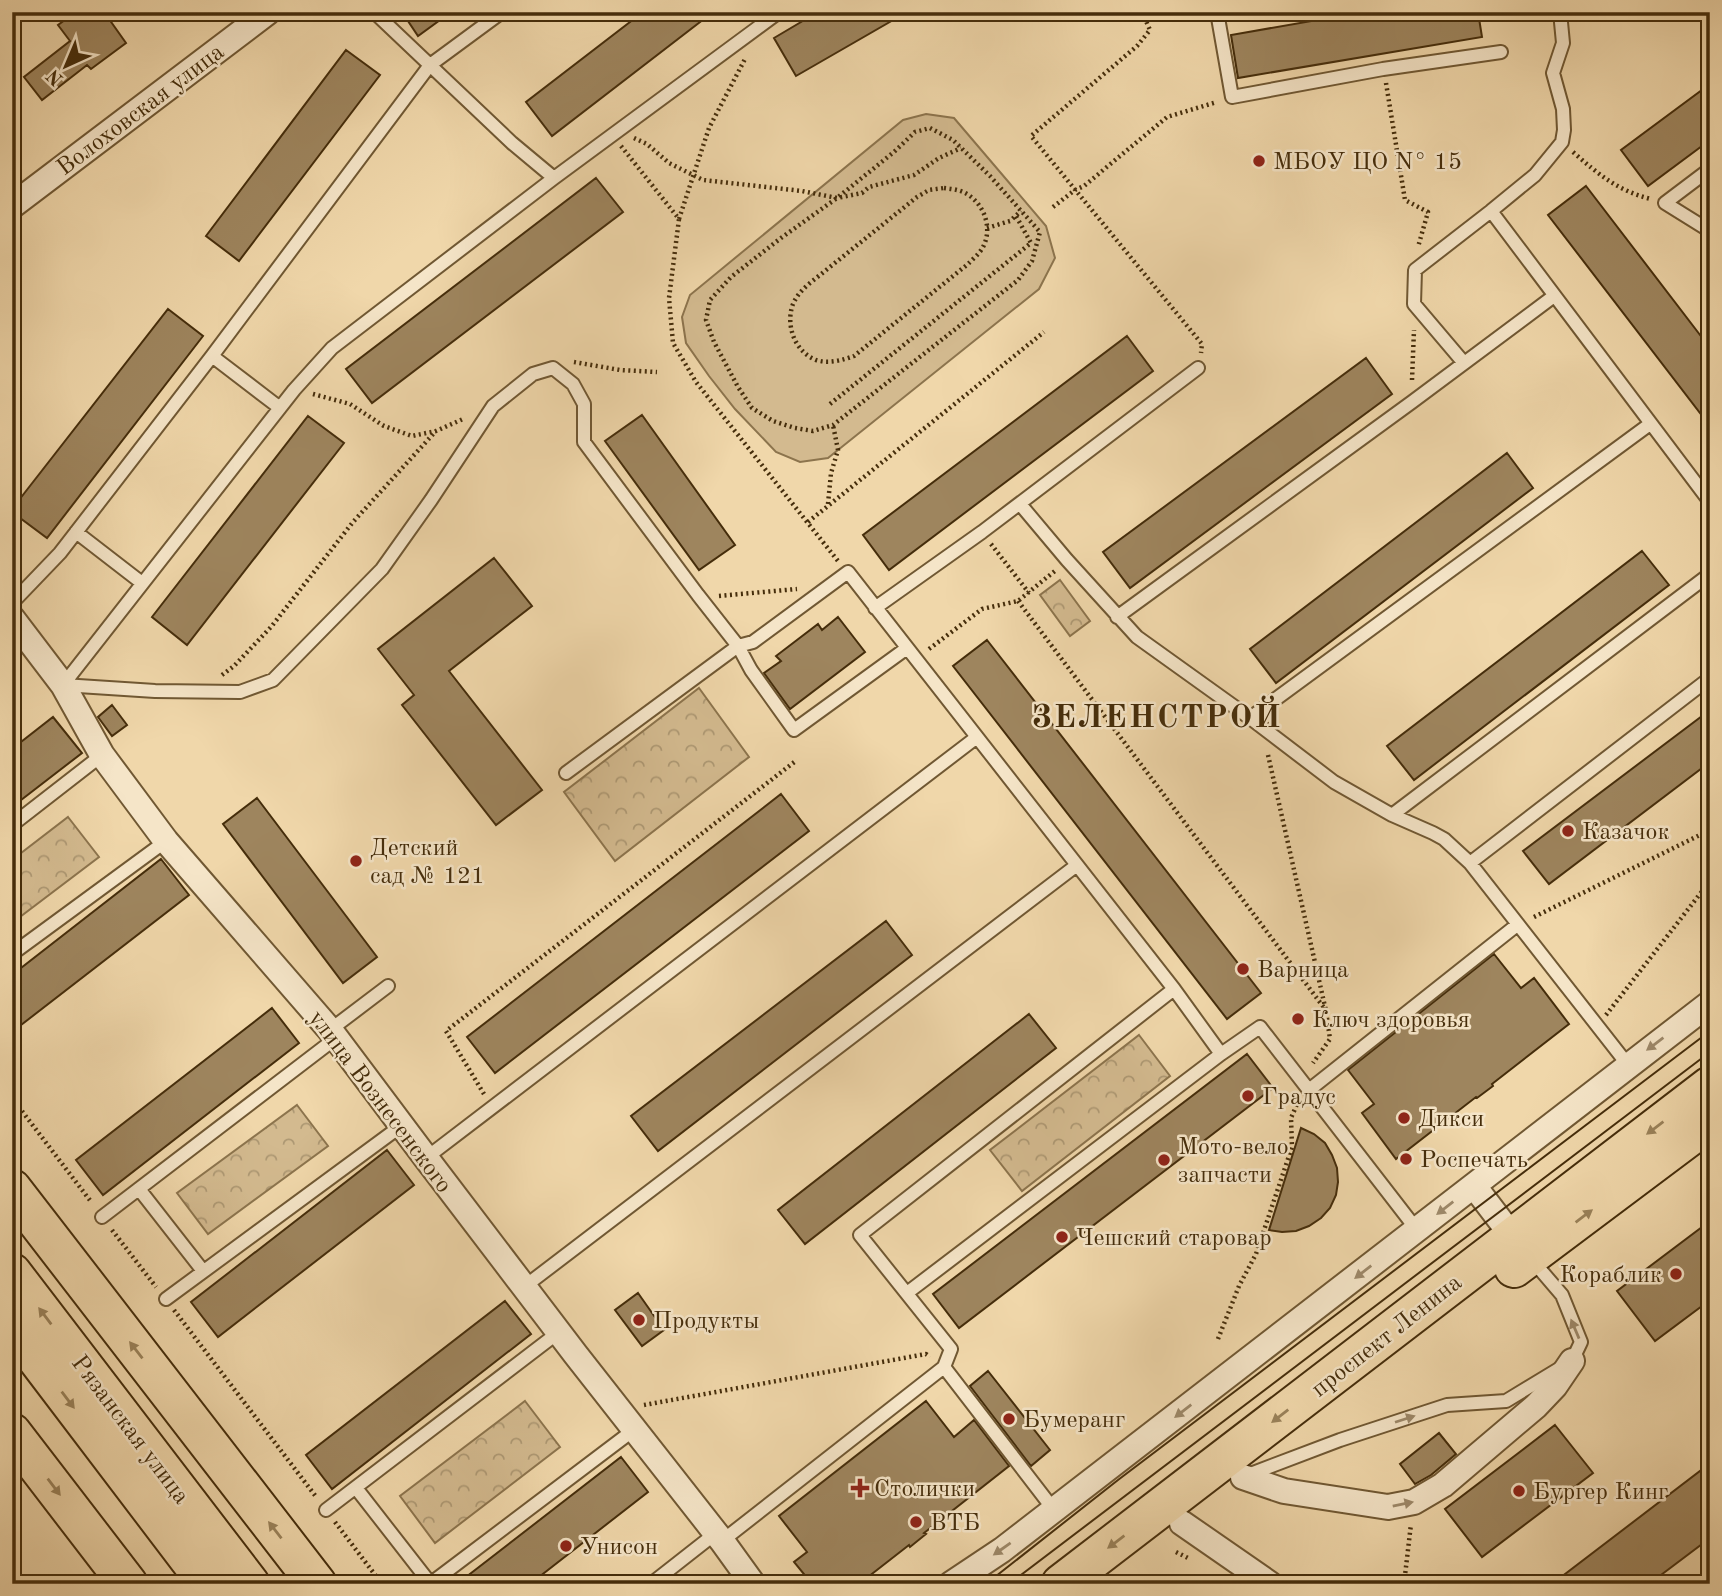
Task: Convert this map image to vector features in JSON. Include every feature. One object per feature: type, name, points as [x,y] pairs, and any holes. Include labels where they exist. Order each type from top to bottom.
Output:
[{"type":"main road","name":"проспект Ленина","points":[[1062,1584],[1172,1516],[1243,1477],[1521,1247],[1710,1086]]},
{"type":"main road","name":"проспект Ленина","points":[[1105,1584],[1172,1516],[1521,1247],[1710,1121]]},
{"type":"main road","points":[[12,1189],[317,1584]]},
{"type":"main road","name":"Рязанская улица","points":[[12,1273],[250,1584]]},
{"type":"main road","name":"Рязанская улица","points":[[12,1326],[208,1584]]},
{"type":"main road","points":[[12,1433],[128,1584]]},
{"type":"street","name":"Волоховская улица","points":[[12,206],[268,12]]},
{"type":"street","name":"улица Вознесенского","points":[[12,618],[63,685],[102,755],[166,841],[333,1034],[753,1584]]},
{"type":"street","points":[[951,1584],[1003,1550],[1710,1003]]},
{"type":"street","points":[[1474,1186],[1521,1247]]},
{"type":"street","points":[[1243,1477],[1284,1491],[1388,1507],[1414,1502],[1443,1485],[1536,1406],[1555,1386],[1572,1361]]},
{"type":"street","points":[[1172,1516],[1270,1584]]},
{"type":"lane","points":[[374,12],[512,143],[554,178]]},
{"type":"lane","points":[[12,603],[60,553],[430,65],[502,12]]},
{"type":"lane","points":[[63,685],[294,390],[332,348],[554,178],[779,12]]},
{"type":"lane","points":[[1217,12],[1231,97],[1383,68],[1501,52]]},
{"type":"lane","points":[[1464,363],[1414,304],[1415,270],[1535,174],[1562,142],[1563,109],[1553,74],[1563,43],[1560,12]]},
{"type":"lane","points":[[1710,169],[1665,203],[1710,230]]},
{"type":"lane","points":[[1491,211],[1710,502]]},
{"type":"lane","points":[[1117,617],[1554,296]]},
{"type":"lane","points":[[212,356],[280,408]]},
{"type":"lane","points":[[63,685],[240,692],[273,680],[382,569],[494,406],[533,374],[553,368],[573,384],[584,404],[584,442],[738,646],[751,670],[794,730],[907,648]]},
{"type":"lane","points":[[875,608],[982,532],[1198,368]]},
{"type":"lane","points":[[1250,718],[1650,424]]},
{"type":"lane","points":[[1020,503],[1067,561],[1137,637],[1262,726],[1334,782],[1392,815],[1444,839],[1470,863],[1628,1065]]},
{"type":"lane","points":[[76,532],[142,583]]},
{"type":"lane","points":[[566,773],[738,646],[753,642],[848,572],[1174,989],[1221,1054]]},
{"type":"lane","points":[[1392,815],[1710,574]]},
{"type":"lane","points":[[1470,863],[1710,678]]},
{"type":"lane","points":[[426,1158],[976,737]]},
{"type":"lane","points":[[12,825],[102,755]]},
{"type":"lane","points":[[12,954],[166,841]]},
{"type":"lane","points":[[524,1287],[1077,865]]},
{"type":"lane","points":[[1305,1085],[1517,925]]},
{"type":"lane","points":[[102,1217],[333,1034],[388,986]]},
{"type":"lane","points":[[651,1584],[719,1537],[944,1367],[951,1349],[860,1234],[1174,989]]},
{"type":"lane","points":[[907,1293],[1260,1027],[1417,1230]]},
{"type":"lane","points":[[166,1299],[401,1126]]},
{"type":"lane","points":[[139,1189],[204,1271]]},
{"type":"lane","points":[[1243,1477],[1340,1440],[1447,1405],[1506,1401],[1572,1361],[1581,1342],[1562,1295],[1521,1247]]},
{"type":"lane","points":[[326,1510],[559,1332]]},
{"type":"lane","points":[[944,1367],[1054,1510]]},
{"type":"lane","points":[[356,1488],[430,1584],[635,1429]]},
{"type":"path","points":[[1142,12],[1150,30],[1137,46],[1031,136],[1202,344],[1198,368]]},
{"type":"path","points":[[765,23],[709,128],[679,219],[669,298],[673,343],[696,382],[848,572]]},
{"type":"path","points":[[1383,68],[1405,200],[1428,212],[1415,270]]},
{"type":"path","points":[[1053,207],[1084,186],[1167,117],[1231,97]]},
{"type":"path","points":[[930,128],[953,140],[990,176],[1040,232],[1032,261],[1018,280],[832,425],[813,431],[773,421],[752,408],[713,342],[706,320],[710,300],[731,278],[837,198],[915,132],[930,128]]},
{"type":"path","points":[[616,133],[647,144],[669,163],[703,180],[802,191],[837,198],[862,193],[869,187],[914,174],[961,148]]},
{"type":"path","points":[[616,133],[679,219]]},
{"type":"path","points":[[1562,142],[1603,178],[1635,195],[1665,203]]},
{"type":"path","points":[[929,190],[958,190],[979,205],[987,219],[987,228],[983,248],[968,264],[854,356],[842,361],[817,360],[806,354],[797,344],[790,319],[792,306],[799,294],[810,282],[917,197],[929,190]]},
{"type":"path","points":[[987,228],[1010,220],[1021,211]]},
{"type":"path","points":[[830,404],[1031,243],[1016,216]]},
{"type":"path","points":[[1412,402],[1414,304]]},
{"type":"path","points":[[807,522],[1045,332]]},
{"type":"path","points":[[566,361],[620,370],[657,372]]},
{"type":"path","points":[[294,390],[350,404],[384,426],[412,436],[436,431],[463,420],[471,411]]},
{"type":"path","points":[[828,504],[831,473],[838,450],[832,425]]},
{"type":"path","points":[[199,691],[234,666],[271,627],[353,522],[436,431]]},
{"type":"path","points":[[982,532],[1029,593]]},
{"type":"path","points":[[916,659],[982,609],[1018,601],[1067,561]]},
{"type":"path","points":[[712,593],[719,596],[826,588]]},
{"type":"path","points":[[1018,601],[1326,1011]]},
{"type":"path","points":[[1218,1339],[1239,1286],[1256,1254],[1292,1147],[1291,1118],[1330,1039],[1262,726]]},
{"type":"path","points":[[492,1107],[446,1031],[797,761]]},
{"type":"path","points":[[1517,925],[1710,830]]},
{"type":"path","points":[[1597,1027],[1710,881]]},
{"type":"path","points":[[12,1098],[382,1584]]},
{"type":"path","points":[[619,1409],[926,1354],[944,1367]]},
{"type":"path","points":[[1404,1584],[1414,1502]]},
{"type":"green space","points":[[926,114],[954,118],[1046,226],[1055,258],[1039,289],[828,458],[800,462],[776,452],[735,409],[686,343],[682,317],[690,295],[903,120]]},
{"type":"green space","points":[[1060,580],[1090,621],[1070,636],[1040,595]]},
{"type":"green space","points":[[699,688],[749,757],[615,861],[564,792]]},
{"type":"green space","points":[[68,817],[99,857],[12,923],[12,860]]},
{"type":"green space","points":[[1139,1035],[1170,1076],[1022,1191],[990,1150]]},
{"type":"green space","points":[[297,1105],[328,1146],[208,1234],[177,1193]]},
{"type":"green space","points":[[525,1401],[560,1447],[435,1543],[400,1496]]},
{"type":"building","points":[[76,12],[104,12],[126,43],[91,69],[87,65],[42,100],[24,77],[70,41],[58,25]]},
{"type":"building","points":[[402,12],[451,12],[418,36]]},
{"type":"building","points":[[643,12],[713,12],[552,136],[526,102]]},
{"type":"building","points":[[818,12],[907,12],[796,76],[774,38]]},
{"type":"building","points":[[1328,12],[1478,12],[1482,37],[1238,78],[1231,35],[1329,18]]},
{"type":"building","points":[[346,50],[380,75],[239,261],[206,236]]},
{"type":"building","points":[[1710,84],[1710,140],[1648,186],[1621,150]]},
{"type":"building","points":[[596,178],[623,212],[372,403],[346,369]]},
{"type":"building","points":[[1586,186],[1710,348],[1710,426],[1548,215]]},
{"type":"building","points":[[168,309],[203,336],[47,538],[12,512],[12,509]]},
{"type":"building","points":[[1127,336],[1153,371],[889,570],[863,535]]},
{"type":"building","points":[[1366,358],[1392,394],[1130,588],[1103,552]]},
{"type":"building","points":[[642,415],[735,545],[699,570],[605,441]]},
{"type":"building","points":[[308,416],[344,443],[187,645],[152,617]]},
{"type":"building","points":[[1507,453],[1533,488],[1276,683],[1250,649]]},
{"type":"building","points":[[1642,551],[1669,585],[1414,780],[1387,746]]},
{"type":"building","points":[[494,558],[532,606],[449,671],[542,790],[496,825],[402,705],[414,695],[378,649]]},
{"type":"building","points":[[838,617],[865,652],[790,709],[764,673],[781,661],[776,656],[818,624],[822,630]]},
{"type":"building","points":[[987,640],[1261,993],[1227,1019],[953,666]]},
{"type":"building","points":[[112,705],[127,725],[112,736],[98,717]]},
{"type":"building","points":[[1710,710],[1710,762],[1549,884],[1523,851]]},
{"type":"building","points":[[53,717],[82,753],[12,807],[12,749]]},
{"type":"building","points":[[781,794],[809,831],[495,1073],[467,1037]]},
{"type":"building","points":[[257,798],[377,957],[343,983],[223,824]]},
{"type":"building","points":[[161,859],[189,895],[12,1032],[12,975]]},
{"type":"building","points":[[886,921],[912,955],[658,1151],[631,1116]]},
{"type":"building","points":[[1494,954],[1521,988],[1534,978],[1569,1024],[1492,1084],[1493,1086],[1396,1159],[1362,1113],[1374,1104],[1348,1070]]},
{"type":"building","points":[[272,1008],[299,1043],[103,1195],[76,1160]]},
{"type":"building","points":[[1029,1014],[1056,1048],[805,1244],[778,1210]]},
{"type":"building","points":[[1247,1054],[1273,1088],[959,1328],[933,1294]]},
{"type":"building","points":[[1301,1128],[1325,1143],[1332,1155],[1337,1168],[1336,1195],[1330,1208],[1309,1226],[1296,1231],[1269,1230]]},
{"type":"building","points":[[387,1150],[414,1185],[218,1337],[191,1302]]},
{"type":"building","points":[[1710,1221],[1710,1300],[1655,1341],[1617,1291]]},
{"type":"building","points":[[638,1293],[664,1330],[642,1346],[615,1310]]},
{"type":"building","points":[[505,1301],[531,1334],[332,1489],[306,1455]]},
{"type":"building","points":[[988,1371],[1050,1450],[1031,1466],[970,1386]]},
{"type":"building","points":[[926,1401],[954,1437],[974,1420],[1009,1466],[910,1547],[909,1545],[859,1584],[812,1584],[794,1562],[807,1552],[779,1516]]},
{"type":"building","name":"Бургер Кинг","points":[[1555,1425],[1593,1473],[1482,1557],[1445,1509]]},
{"type":"building","points":[[1439,1433],[1456,1454],[1431,1475],[1415,1484],[1400,1464]]},
{"type":"building","points":[[621,1457],[648,1492],[530,1584],[457,1584]]},
{"type":"building","points":[[1700,1471],[1710,1485],[1710,1538],[1649,1584],[1552,1584]]},
{"type":"tram line","points":[[986,1584],[1118,1480],[1710,1031]]},
{"type":"tram line","points":[[1009,1584],[1710,1052]]},
{"type":"place","name":"МБОУ ЦО N° 15","points":[[1259,161]]},
{"type":"place","name":"Казачок","points":[[1568,831]]},
{"type":"place","name":"Детский сад № 121","points":[[356,861]]},
{"type":"place","name":"Варница","points":[[1243,969]]},
{"type":"place","name":"Ключ здоровья","points":[[1298,1019]]},
{"type":"place","name":"Градус","points":[[1248,1096]]},
{"type":"place","name":"Дикси","points":[[1404,1118]]},
{"type":"place","name":"Роспечать","points":[[1406,1159]]},
{"type":"place","name":"Мото-вело запчасти","points":[[1164,1160]]},
{"type":"place","name":"Чешский старовар","points":[[1062,1237]]},
{"type":"place","name":"Кораблик","points":[[1676,1274]]},
{"type":"place","name":"Продукты","points":[[639,1320]]},
{"type":"place","name":"Бумеранг","points":[[1009,1419]]},
{"type":"place","name":"Столички","points":[[860,1488]]},
{"type":"place","name":"Бургер Кинг","points":[[1519,1491]]},
{"type":"place","name":"ВТБ","points":[[916,1522]]},
{"type":"place","name":"Унисон","points":[[566,1546]]},
{"type":"district","name":"ЗЕЛЕНСТРОЙ","points":[[1157,716]]}]
